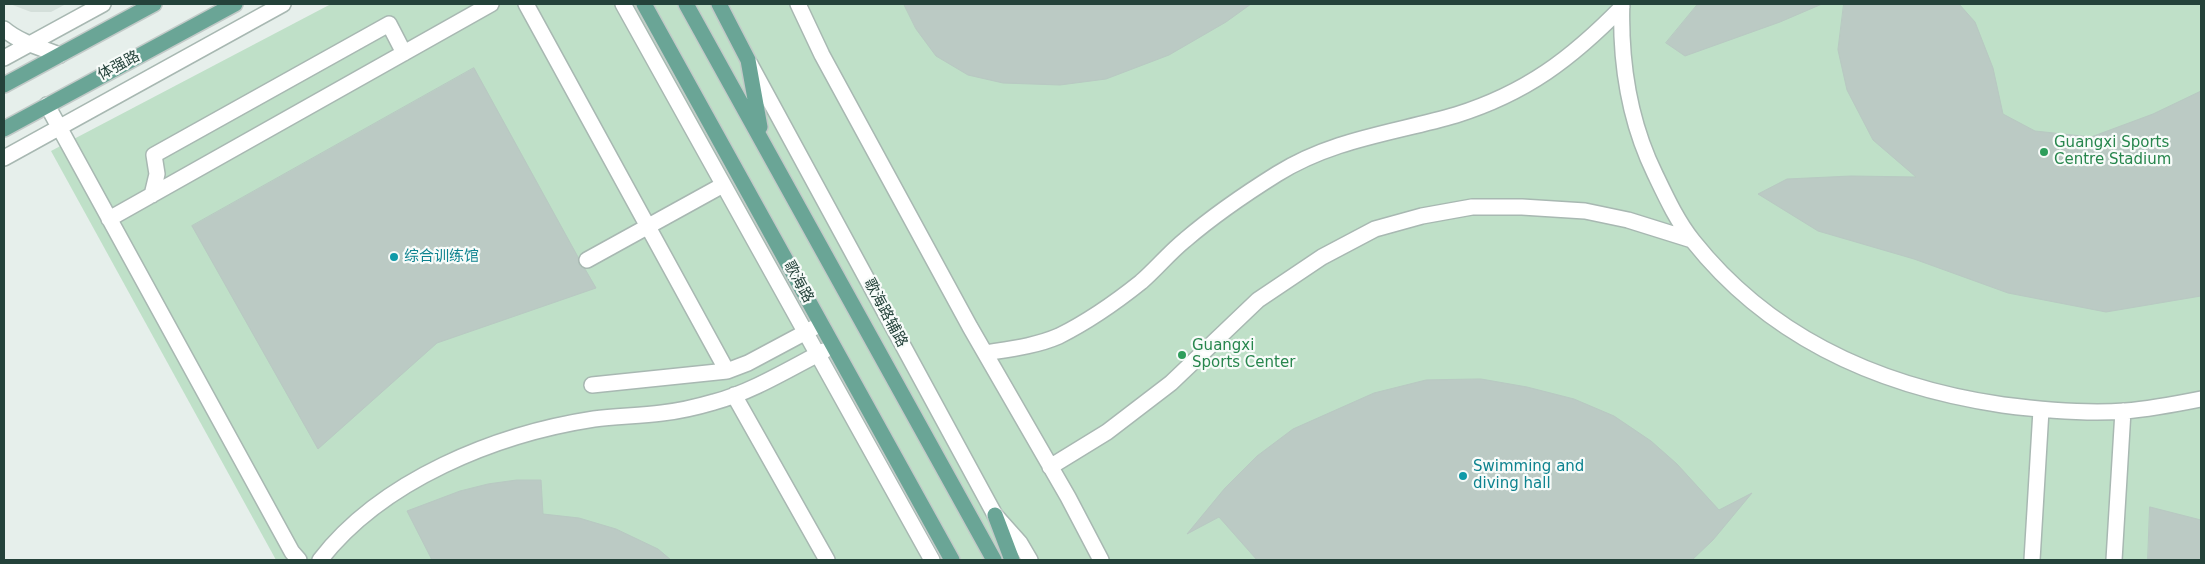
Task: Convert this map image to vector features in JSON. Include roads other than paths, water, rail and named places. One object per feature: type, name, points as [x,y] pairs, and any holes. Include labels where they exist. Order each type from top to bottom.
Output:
[{"type":"main road","points":[[4,84],[154,4]]},
{"type":"main road","name":"体强路","points":[[4,129],[235,4]]},
{"type":"main road","name":"歌海路","points":[[644,4],[952,560]]},
{"type":"main road","points":[[686,4],[994,560]]},
{"type":"main road","points":[[718,4],[748,60],[762,139]]},
{"type":"main road","points":[[995,514],[1012,560]]},
{"type":"street","points":[[4,58],[103,4]]},
{"type":"street","points":[[4,158],[283,4]]},
{"type":"street","points":[[110,219],[491,4]]},
{"type":"street","points":[[526,4],[727,371]]},
{"type":"street","points":[[623,4],[932,560]]},
{"type":"street","points":[[798,4],[817,46],[1100,560]]},
{"type":"street","points":[[985,353],[1024,347],[1058,336],[1099,312],[1140,282],[1185,240],[1271,178],[1333,146],[1456,114],[1510,93],[1550,71],[1587,42],[1622,6]]},
{"type":"street","points":[[1622,6],[1623,62],[1630,108],[1648,159],[1670,206],[1692,240],[1719,272],[1752,302],[1793,332],[1849,364],[1882,376],[1958,398],[2041,410],[2123,411],[2201,399]]},
{"type":"street","points":[[152,195],[157,174],[154,154],[389,24],[404,53]]},
{"type":"street","points":[[4,29],[30,44],[60,54]]},
{"type":"street","name":"歌海路辅路","points":[[748,60],[995,514],[1020,543],[1030,560]]},
{"type":"street","points":[[47,105],[292,552],[299,560]]},
{"type":"street","points":[[587,260],[723,184]]},
{"type":"street","points":[[1050,467],[1107,432],[1171,383],[1258,300],[1322,257],[1375,229],[1422,216],[1472,207],[1522,207],[1594,213],[1628,220],[1692,240]]},
{"type":"street","points":[[592,385],[727,371],[821,324]]},
{"type":"street","points":[[320,560],[334,542],[386,499],[414,481],[459,457],[523,433],[594,419],[678,411],[717,401],[734,395],[834,346]]},
{"type":"street","points":[[734,395],[827,560]]},
{"type":"street","points":[[2032,560],[2041,410]]},
{"type":"street","points":[[2114,560],[2123,411]]},
{"type":"place","name":"Guangxi Sports Centre Stadium","points":[[2044,152]]},
{"type":"place","name":"综合训练馆","points":[[394,257]]},
{"type":"place","name":"Guangxi Sports Center","points":[[1182,355]]},
{"type":"place","name":"Swimming and diving hall","points":[[1463,476]]}]
